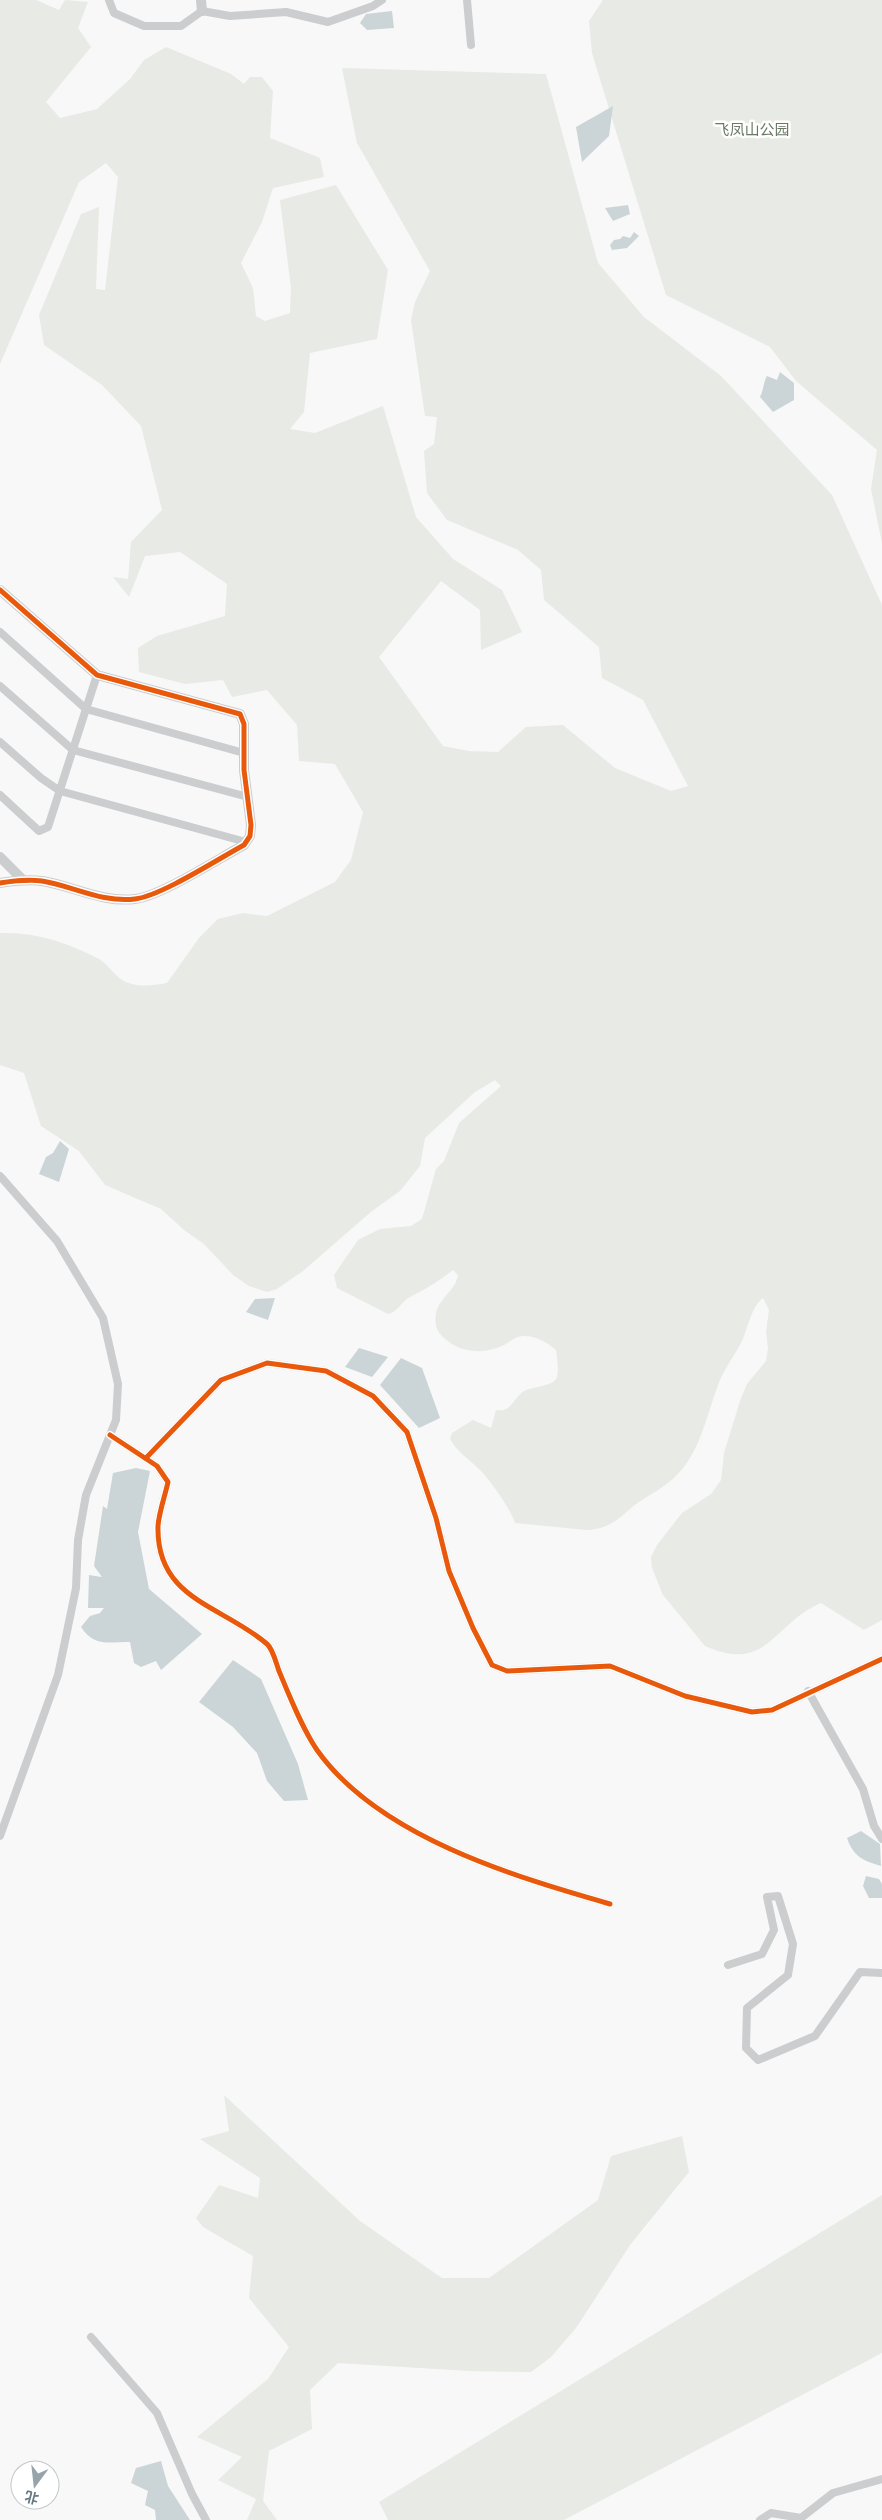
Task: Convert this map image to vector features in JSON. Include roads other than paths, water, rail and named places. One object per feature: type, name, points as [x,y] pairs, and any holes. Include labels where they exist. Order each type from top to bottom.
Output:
[{"type":"street","points":[[109,0],[114,13],[144,26],[181,26],[202,5],[230,16],[286,12],[328,22],[373,6],[382,0]]},
{"type":"street","points":[[467,0],[471,45]]},
{"type":"street","points":[[0,590],[97,675],[240,714],[244,724],[244,753],[251,824],[250,836],[246,842],[155,893],[136,899],[118,900],[96,896],[44,882],[23,880],[0,884]]},
{"type":"street","points":[[0,632],[86,709],[244,753]]},
{"type":"street","points":[[0,795],[39,831],[48,828],[97,675]]},
{"type":"street","points":[[0,686],[73,750],[248,797]]},
{"type":"street","points":[[0,742],[41,778],[60,791],[246,842]]},
{"type":"street","points":[[0,858],[23,880]]},
{"type":"street","points":[[0,1176],[57,1241],[103,1318],[118,1384],[116,1420],[86,1495],[78,1540],[76,1588],[58,1675],[0,1836]]},
{"type":"street","points":[[146,1458],[222,1380],[267,1363],[326,1371],[373,1396],[407,1432],[436,1518],[449,1571],[472,1628],[492,1665],[507,1670],[610,1666],[685,1696],[752,1712],[772,1710],[808,1691],[882,1659]]},
{"type":"street","points":[[110,1435],[158,1466],[168,1482],[158,1525],[160,1556],[177,1585],[268,1645],[316,1748],[341,1780],[383,1811],[435,1841],[535,1882],[610,1904]]},
{"type":"street","points":[[808,1691],[863,1789],[874,1826],[882,1839]]},
{"type":"street","points":[[728,1965],[762,1954],[774,1930],[767,1897],[778,1896],[793,1944],[788,1975],[747,2008],[746,2048],[758,2060],[815,2036],[860,1972],[882,1974]]},
{"type":"street","points":[[91,2337],[158,2413],[192,2494],[206,2520]]},
{"type":"street","points":[[760,2520],[770,2513],[801,2518],[833,2493],[882,2479]]},
{"type":"park label","name":"飞凤山公园","points":[[752,130]]}]
